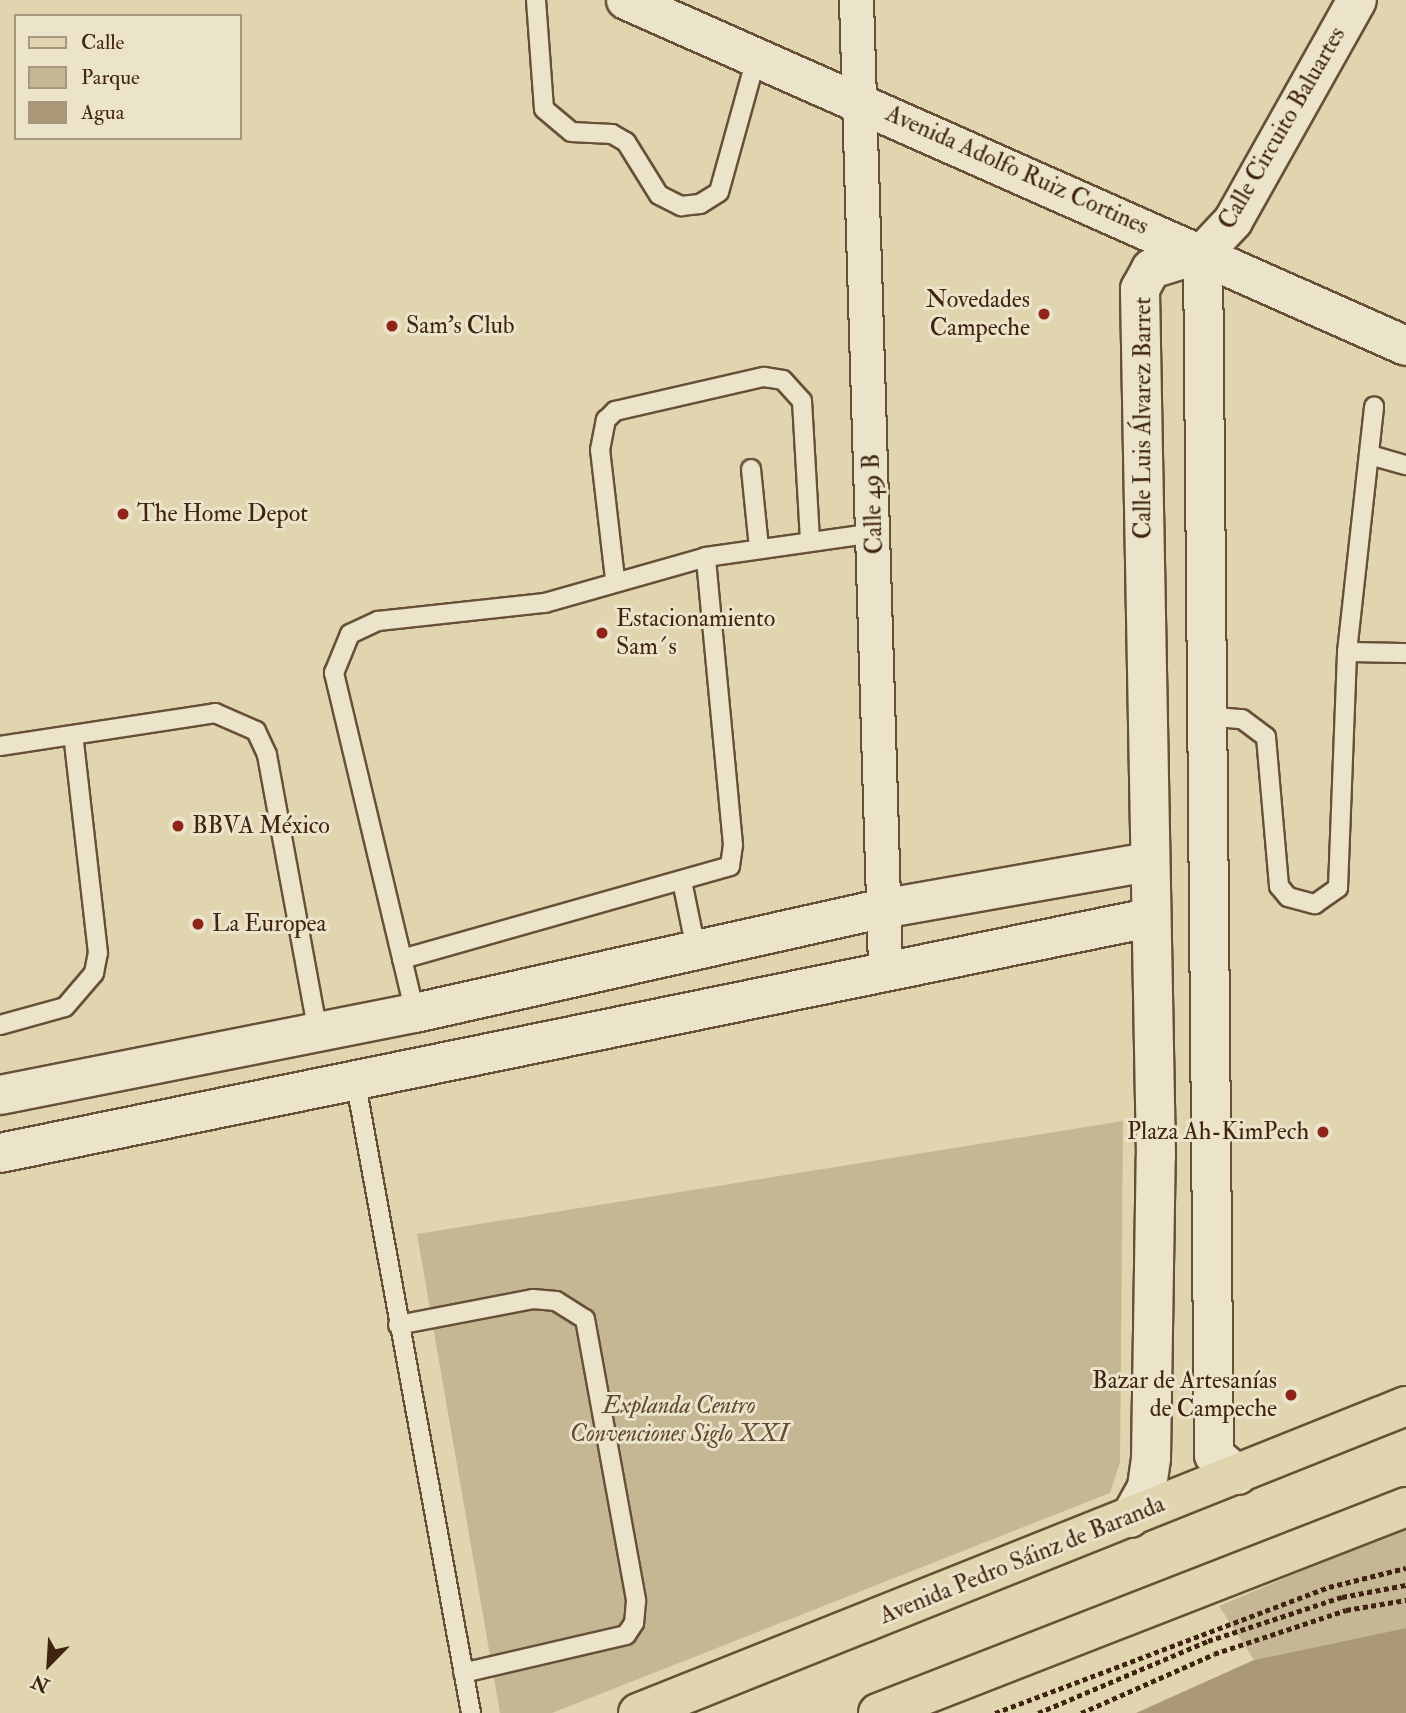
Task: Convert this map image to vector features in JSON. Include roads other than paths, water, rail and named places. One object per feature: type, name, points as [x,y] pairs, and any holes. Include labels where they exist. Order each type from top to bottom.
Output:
[{"type":"main road","name":"Avenida Adolfo Ruiz Cortines","points":[[626,0],[857,99],[1406,346]]},
{"type":"main road","name":"Calle Circuito Baluartes","points":[[1203,253],[1233,221],[1357,0]]},
{"type":"main road","points":[[1203,253],[1204,716],[1214,1455],[1238,1475]]},
{"type":"main road","name":"Calle Luis Álvarez Barret","points":[[1130,1518],[1147,1487],[1151,1458],[1156,1156],[1149,918],[1140,289],[1151,269],[1203,253]]},
{"type":"main road","points":[[1143,574],[1204,573]]},
{"type":"main road","points":[[1145,673],[1204,670]]},
{"type":"main road","points":[[1,1089],[415,1013],[881,909],[1148,862]]},
{"type":"main road","points":[[0,1153],[885,968],[1149,918]]},
{"type":"main road","points":[[1156,1156],[1210,1155]]},
{"type":"main road","name":"Avenida Pedro Sáinz de Baranda","points":[[638,1713],[1406,1406]]},
{"type":"main road","points":[[877,1713],[1406,1507]]},
{"type":"street","name":"Calle 49 B","points":[[856,0],[857,99],[875,533],[881,909],[885,968]]},
{"type":"lane","points":[[536,0],[544,108],[571,132],[612,134],[626,142],[659,195],[681,206],[700,204],[719,192],[757,55]]},
{"type":"lane","points":[[615,579],[600,450],[606,420],[615,411],[764,377],[783,380],[803,401],[810,539]]},
{"type":"lane","points":[[1204,716],[1242,719],[1266,737],[1279,887],[1300,903],[1328,899],[1338,888],[1347,652],[1374,406]]},
{"type":"lane","points":[[1370,455],[1406,465]]},
{"type":"lane","points":[[751,468],[759,548]]},
{"type":"lane","points":[[415,1013],[334,673],[338,651],[350,634],[378,621],[545,603],[615,579],[706,557],[810,539],[875,533]]},
{"type":"lane","points":[[402,959],[682,881],[723,873],[733,857],[706,557]]},
{"type":"lane","points":[[1347,652],[1406,653]]},
{"type":"lane","points":[[0,746],[215,713],[256,731],[267,755],[318,1032]]},
{"type":"lane","points":[[0,1025],[65,1007],[94,974],[98,953],[73,735]]},
{"type":"lane","points":[[682,881],[696,949]]},
{"type":"lane","points":[[355,1079],[471,1713]]},
{"type":"lane","points":[[398,1325],[533,1299],[556,1301],[585,1320],[636,1601],[634,1623],[626,1636],[463,1672]]},
{"type":"water","points":[[1406,1628],[1406,1713],[1136,1713],[1254,1660]]},
{"type":"place","name":"Novedades Campeche","points":[[1044,314]]},
{"type":"place","name":"Sam's Club","points":[[392,326]]},
{"type":"place","name":"The Home Depot","points":[[123,514]]},
{"type":"place","name":"Estacionamiento Sam´s","points":[[602,633]]},
{"type":"place","name":"BBVA México","points":[[178,826]]},
{"type":"place","name":"La Europea","points":[[198,924]]},
{"type":"place","name":"Plaza Ah-KimPech","points":[[1323,1132]]},
{"type":"place","name":"Bazar de Artesanías de Campeche","points":[[1291,1395]]},
{"type":"park label","name":"Explanda Centro Convenciones Siglo XXI","points":[[679,1420]]}]
